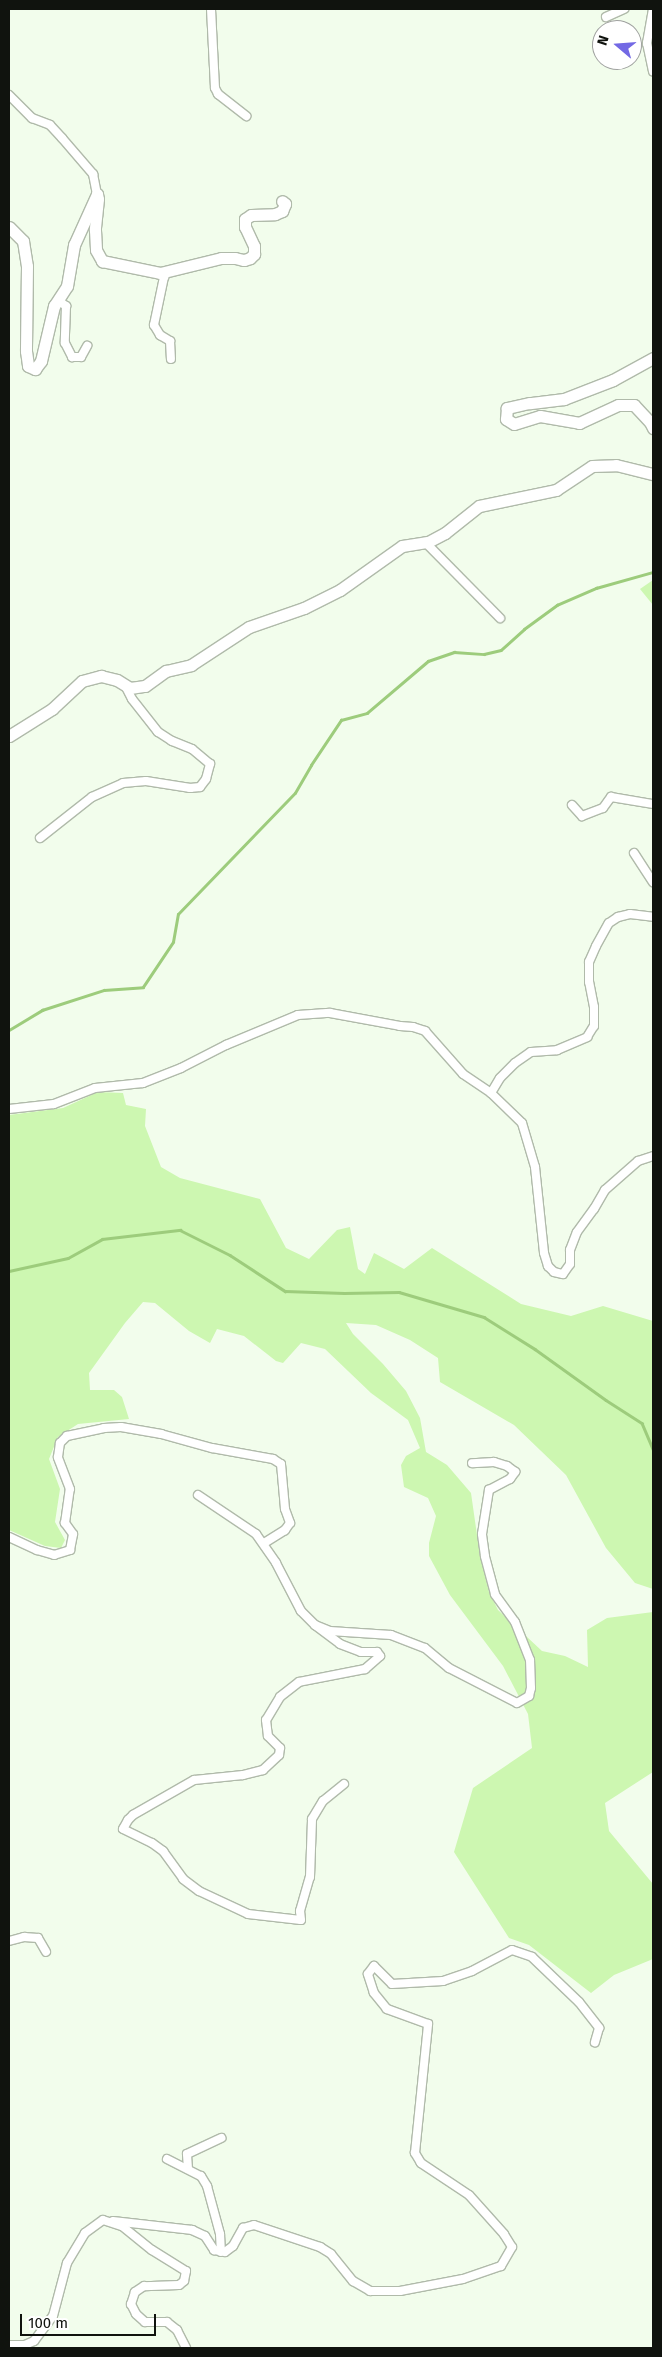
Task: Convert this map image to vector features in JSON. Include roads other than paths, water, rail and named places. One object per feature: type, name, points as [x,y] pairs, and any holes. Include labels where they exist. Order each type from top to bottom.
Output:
[{"type":"street","points":[[211,9],[215,88],[218,94],[246,116]]},
{"type":"street","points":[[606,17],[624,9]]},
{"type":"street","points":[[653,9],[646,43],[653,71]]},
{"type":"street","points":[[9,95],[32,118],[50,125],[93,174],[98,199],[95,230],[96,250],[102,261],[160,273],[174,268],[221,258],[244,260],[250,258],[254,254],[254,246],[245,227],[245,219],[251,215],[282,212],[285,204],[282,200]]},
{"type":"street","points":[[9,228],[23,241],[27,266],[26,351],[28,366],[35,369],[41,361],[54,306],[67,286],[74,244],[97,194]]},
{"type":"street","points":[[160,273],[164,277],[154,325],[160,335],[170,341],[171,359]]},
{"type":"street","points":[[59,301],[66,306],[65,343],[72,356],[81,357],[87,346]]},
{"type":"street","points":[[653,358],[613,380],[564,399],[529,403],[507,408],[506,419],[514,424],[540,416],[579,423],[618,405],[634,405],[650,422],[653,428]]},
{"type":"street","points":[[9,736],[52,709],[82,681],[101,676],[130,688],[145,686],[166,671],[191,664],[249,627],[304,608],[340,590],[402,546],[425,542],[445,533],[479,506],[556,490],[592,466],[616,465],[653,474]]},
{"type":"street","points":[[425,542],[500,618]]},
{"type":"street","points":[[40,838],[92,797],[123,783],[146,781],[190,788],[200,787],[206,779],[210,764],[192,749],[172,741],[158,732],[132,699],[125,685]]},
{"type":"street","points":[[572,805],[582,816],[603,808],[611,797],[653,804]]},
{"type":"street","points":[[634,853],[653,882]]},
{"type":"street","points":[[491,1093],[500,1078],[515,1063],[531,1052],[556,1050],[587,1037],[594,1026],[594,1007],[588,982],[589,962],[609,922],[630,914],[653,917]]},
{"type":"street","points":[[9,1109],[54,1104],[94,1088],[143,1082],[181,1068],[226,1045],[298,1015],[314,1013],[368,1019],[425,1031],[463,1074],[491,1093],[522,1122],[535,1167],[544,1252],[548,1266],[554,1272],[563,1274],[570,1264],[570,1250],[576,1232],[594,1209],[605,1190],[623,1171],[638,1161],[653,1156]]},
{"type":"street","points":[[9,1537],[37,1550],[54,1555],[70,1550],[73,1534],[65,1523],[70,1489],[58,1457],[60,1443],[67,1436],[104,1428],[121,1428],[161,1434],[212,1448],[273,1459],[281,1464],[285,1509],[290,1523],[285,1530],[264,1543]]},
{"type":"street","points":[[315,1625],[330,1631],[391,1635],[424,1648],[449,1668],[487,1686],[507,1699],[517,1703],[529,1696],[531,1688],[530,1660],[515,1622],[495,1594],[485,1556],[482,1534],[489,1490],[510,1479],[515,1472],[508,1466],[494,1462],[472,1463]]},
{"type":"street","points":[[198,1495],[256,1534],[264,1543],[301,1611],[315,1625],[340,1644],[361,1652],[377,1652],[380,1656],[365,1669],[299,1682],[280,1697],[266,1720],[268,1736],[280,1748],[278,1755],[263,1770],[243,1775],[194,1780],[133,1815],[123,1829],[152,1842],[163,1851],[183,1879],[199,1891],[248,1914],[301,1920],[300,1911],[310,1877],[312,1819],[322,1801],[344,1784]]},
{"type":"street","points":[[9,1941],[24,1937],[38,1938],[46,1952]]},
{"type":"street","points":[[9,2344],[24,2345],[34,2341],[53,2316],[67,2263],[85,2233],[103,2220],[192,2230],[204,2236],[214,2250],[221,2252],[225,2252],[234,2246],[243,2228],[254,2225],[320,2247],[330,2254],[353,2281],[370,2292],[400,2291],[463,2278],[501,2266],[512,2247],[504,2234],[469,2195],[421,2163],[415,2153],[428,2024],[387,2009],[374,1993],[368,1974],[374,1966],[392,1984],[443,1981],[472,1971],[512,1950],[532,1957],[579,2002],[599,2028],[595,2042]]},
{"type":"street","points":[[188,2169],[187,2154],[222,2138]]},
{"type":"street","points":[[167,2159],[201,2176],[208,2186],[220,2234],[221,2252]]},
{"type":"street","points":[[113,2221],[152,2250],[186,2271],[184,2281],[179,2285],[144,2286],[135,2292],[131,2304],[136,2314],[145,2322],[167,2322],[177,2330],[186,2348]]},
{"type":"waterway","points":[[9,1030],[42,1010],[104,990],[143,987],[173,942],[178,914],[295,793],[341,720],[367,713],[428,661],[454,652],[484,654],[501,650],[524,629],[557,605],[596,588],[653,572]]},
{"type":"waterway","points":[[9,1271],[68,1258],[102,1239],[180,1230],[230,1255],[285,1291],[399,1292],[484,1317],[535,1349],[606,1400],[642,1423],[653,1449]]}]
